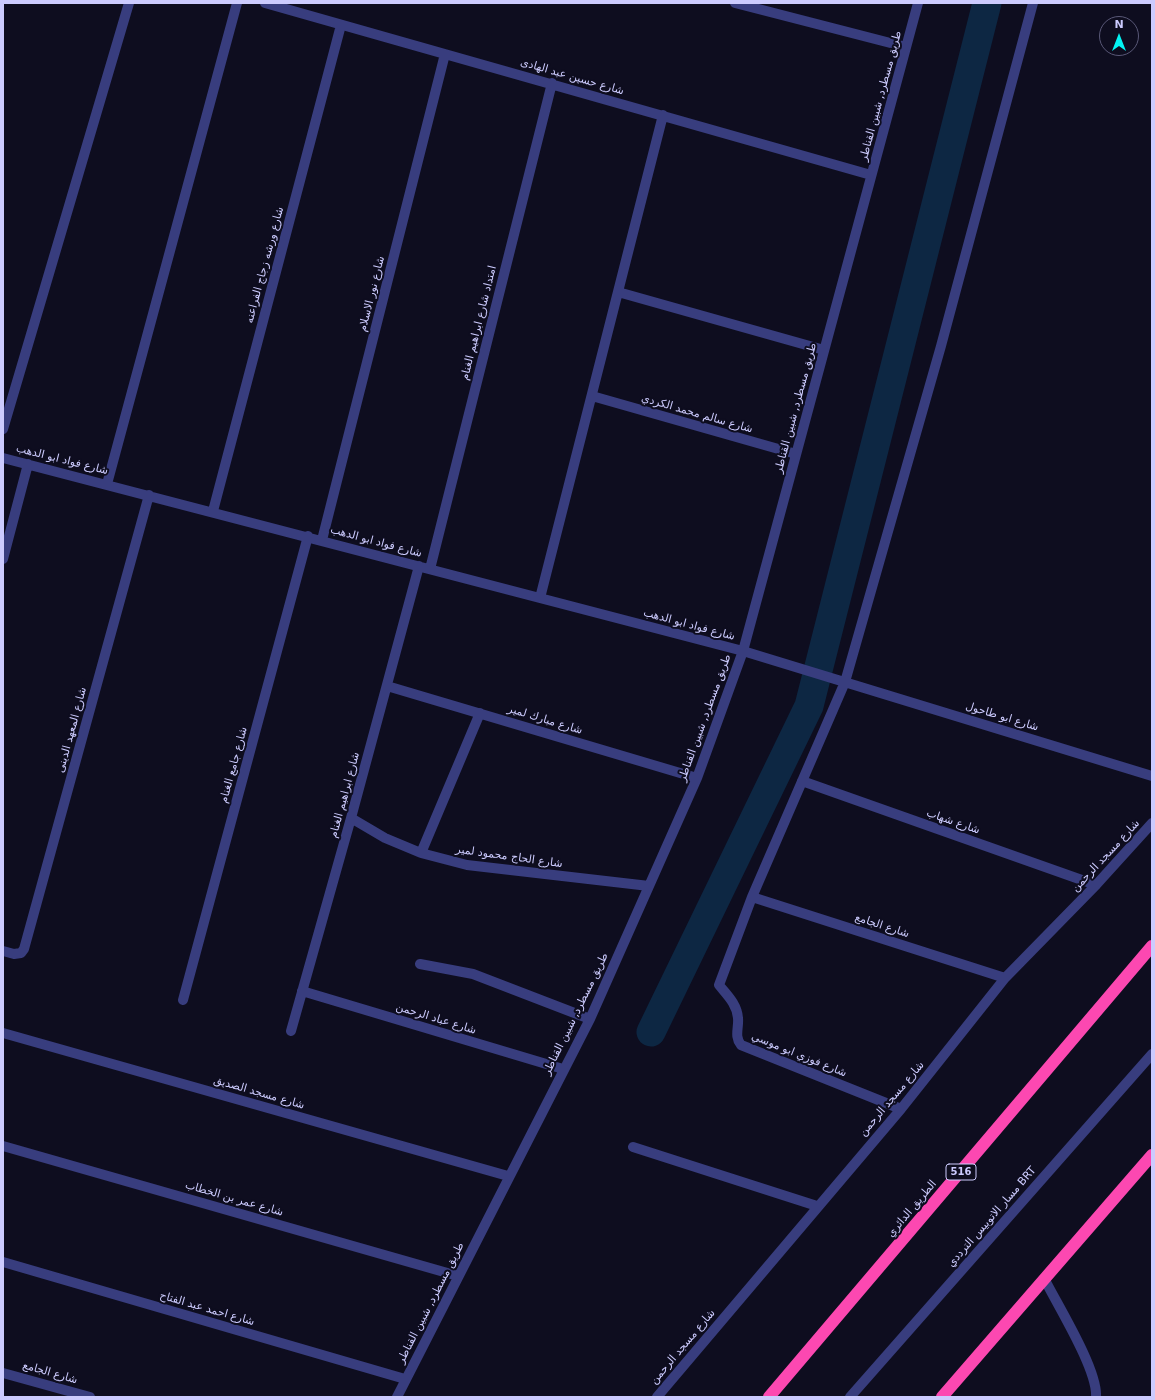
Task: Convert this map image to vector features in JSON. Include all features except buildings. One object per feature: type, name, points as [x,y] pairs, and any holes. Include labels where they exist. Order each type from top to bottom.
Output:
[{"type":"highway","name":"الطريق الدائري","points":[[769,1397],[1152,946]]},
{"type":"highway","points":[[942,1397],[1152,1155]]},
{"type":"street","points":[[3,429],[129,3]]},
{"type":"street","points":[[107,484],[237,3]]},
{"type":"street","name":"شارع حسين عبد الهادى","points":[[265,3],[663,115],[872,176]]},
{"type":"street","points":[[735,3],[906,46]]},
{"type":"street","name":"طريق مسطرد, شبين القناطر","points":[[397,1397],[508,1176],[590,1019],[697,778],[742,651],[918,3]]},
{"type":"street","points":[[752,897],[845,682],[939,353],[1033,3]]},
{"type":"street","name":"شارع ورشه زجاج الفراعنه","points":[[213,512],[341,25]]},
{"type":"street","name":"شارع نور الاسلام","points":[[322,540],[445,54]]},
{"type":"street","name":"امتداد شارع ابراهيم الغنام","points":[[430,569],[552,84]]},
{"type":"street","points":[[540,598],[663,115]]},
{"type":"street","points":[[618,292],[824,350]]},
{"type":"street","name":"شارع سالم محمد الكردي","points":[[592,396],[796,454]]},
{"type":"street","name":"شارع فواد ابو الدهب","points":[[3,458],[308,536],[742,651],[845,682]]},
{"type":"street","points":[[3,559],[28,464]]},
{"type":"street","name":"شارع المعهد الدينى","points":[[3,951],[14,954],[21,953],[24,949],[149,495]]},
{"type":"street","name":"شارع جامع الغنام","points":[[183,1000],[308,536]]},
{"type":"street","name":"شارع ابراهيم الغنام","points":[[291,1031],[351,818],[419,566]]},
{"type":"street","name":"شارع ابو طاحول","points":[[845,682],[1152,776]]},
{"type":"street","name":"شارع مبارك لمير","points":[[387,686],[697,778]]},
{"type":"street","points":[[421,854],[480,714]]},
{"type":"street","name":"شارع شهاب","points":[[802,781],[1096,885]]},
{"type":"street","name":"شارع الحاج محمود لمير","points":[[351,818],[385,838],[421,854],[467,865],[649,886]]},
{"type":"street","name":"شارع مسجد الرحمن","points":[[657,1397],[817,1206],[901,1109],[1005,978],[1096,885],[1152,824]]},
{"type":"street","name":"شارع الجامع","points":[[752,897],[1005,978]]},
{"type":"street","name":"شارع فوزي ابو موسي","points":[[752,897],[722,973],[719,985],[735,1007],[738,1018],[737,1036],[741,1045],[901,1109]]},
{"type":"street","points":[[420,964],[473,974],[590,1019]]},
{"type":"street","name":"شارع عباد الرحمن","points":[[302,991],[563,1069]]},
{"type":"street","name":"شارع مسجد الصديق","points":[[3,1033],[508,1176]]},
{"type":"street","name":"مسار الاتوبيس الترددي BRT","points":[[850,1397],[1152,1054]]},
{"type":"street","name":"شارع عمر بن الخطاب","points":[[3,1146],[458,1276]]},
{"type":"street","points":[[632,1147],[817,1206]]},
{"type":"street","name":"شارع احمد عبد الفتاح","points":[[3,1262],[405,1380]]},
{"type":"street","points":[[1045,1280],[1088,1363],[1094,1378],[1096,1397]]},
{"type":"street","name":"شارع الجامع","points":[[3,1373],[90,1397]]},
{"type":"waterway","points":[[651,1032],[809,706],[987,3]]}]
